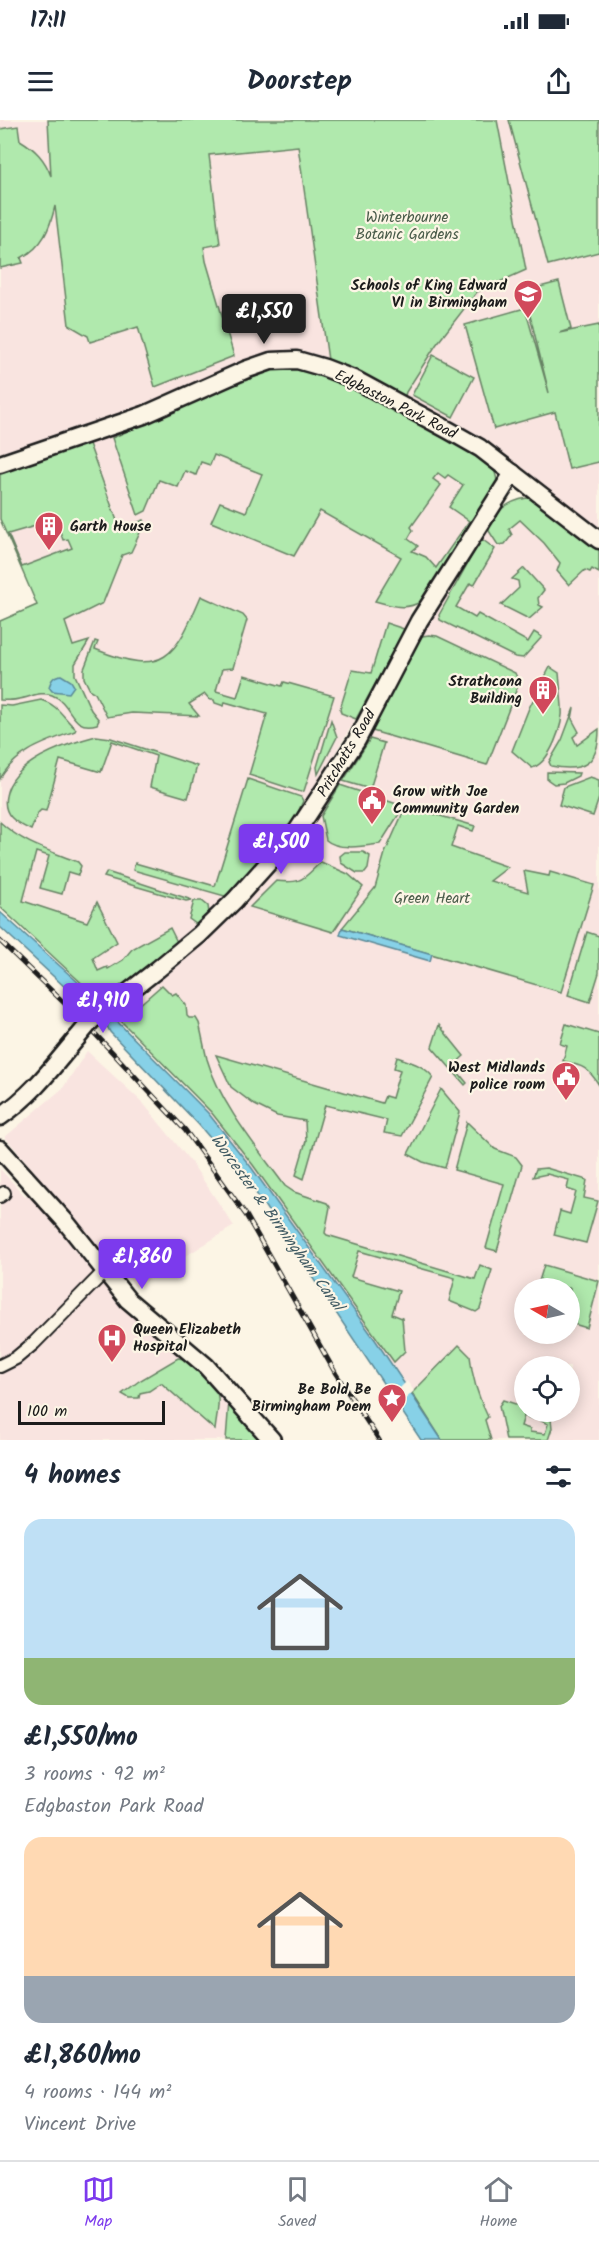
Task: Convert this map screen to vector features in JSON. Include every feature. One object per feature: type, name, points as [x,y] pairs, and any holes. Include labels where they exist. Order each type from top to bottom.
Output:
[{"type":"street","name":"Edgbaston Park Road","points":[[0,464],[144,415],[244,370],[271,361],[297,360],[356,380],[450,430],[480,448],[599,540]]},
{"type":"street","name":"Pritchatts Road","points":[[0,1117],[19,1103],[47,1076],[92,1020],[199,935],[235,900],[297,831],[357,740],[418,621],[436,591],[513,473]]},
{"type":"street","points":[[0,1149],[64,1221],[136,1308],[206,1366],[272,1440]]},
{"type":"street","points":[[0,1366],[16,1358],[34,1343],[104,1272]]},
{"type":"shaded area","points":[[0,120],[48,120],[51,170],[298,146],[429,120],[599,120],[599,528],[504,457],[303,354],[0,458]]},
{"type":"shaded area","points":[[273,370],[498,479],[422,601],[412,607],[397,653],[393,651],[365,703],[293,823],[228,897],[114,994],[0,891],[0,621],[37,605],[0,519],[71,447]]},
{"type":"shaded area","points":[[498,511],[518,514],[599,554],[599,1440],[442,1440],[404,1381],[251,1167],[208,1113],[155,1038],[129,1009],[236,911],[303,832],[366,734]]},
{"type":"shaded area","points":[[87,1051],[143,1103],[191,1162],[234,1226],[136,1287],[115,1261],[97,1278],[130,1313],[201,1373],[229,1401],[261,1440],[0,1440],[0,1169],[25,1196],[45,1184],[5,1137],[63,1088]]},
{"type":"green space","name":"Winterbourne Botanic Gardens","points":[[48,120],[497,120],[526,270],[477,292],[436,345],[406,392],[404,399],[337,368],[328,360],[298,146],[209,155],[220,244],[204,247],[234,356],[155,387],[138,327],[90,342],[88,336],[69,325],[55,206],[44,236],[29,254],[21,258],[23,263],[0,268],[0,129],[18,126],[20,140],[39,155],[51,176]]},
{"type":"green space","points":[[509,120],[599,120],[599,252],[548,265]]},
{"type":"green space","points":[[559,282],[571,329],[559,333],[599,325],[599,462],[569,469],[555,412],[494,429],[465,325],[525,308],[549,393],[524,291]]},
{"type":"green space","points":[[433,355],[474,377],[453,417],[412,395]]},
{"type":"green space","points":[[299,369],[346,385],[483,456],[491,464],[497,482],[496,493],[422,601],[405,607],[375,601],[401,557],[320,511],[294,556],[211,522],[220,502],[246,512],[262,474],[214,455],[210,465],[201,462],[196,475],[185,471],[178,487],[159,480],[146,511],[138,515],[112,438],[201,398],[273,370]],"holes":[[[438,473],[445,478],[448,475],[463,485],[449,507],[469,521],[436,568],[426,557],[412,551],[418,546],[408,539],[413,530],[411,527],[441,485],[433,479]]]},
{"type":"green space","points":[[88,441],[120,529],[144,520],[145,522],[131,552],[122,555],[103,603],[65,622],[73,646],[89,641],[75,664],[75,675],[91,710],[99,720],[97,724],[82,724],[59,699],[48,694],[0,700],[0,621],[37,605],[0,519],[0,471]],"holes":[[[56,520],[63,540],[68,539],[72,548],[22,567],[8,534]]]},
{"type":"green space","points":[[527,498],[538,500],[599,547],[599,573],[592,569],[590,572],[585,570],[569,585],[557,571],[560,563],[544,543],[520,520],[509,529],[512,535],[505,544],[498,545],[489,531],[493,518],[502,508]]},
{"type":"green space","points":[[483,540],[495,549],[474,585],[470,583],[456,607],[475,618],[478,614],[528,642],[534,632],[542,637],[523,658],[515,657],[440,620],[439,615],[480,541]]},
{"type":"green space","points":[[524,568],[544,590],[538,598],[539,605],[543,607],[529,619],[501,605],[519,588],[518,581],[512,579]]},
{"type":"green space","points":[[201,596],[243,615],[247,620],[233,668],[222,669],[216,691],[237,697],[244,675],[282,686],[284,682],[334,696],[304,791],[249,775],[267,714],[225,702],[224,706],[210,700],[205,694],[189,704],[199,716],[132,713],[107,717],[95,693],[90,690],[84,678],[84,669],[95,641],[98,642],[95,649],[137,662],[152,661],[164,656],[183,634]]},
{"type":"green space","points":[[386,623],[404,629],[397,653],[393,651],[356,719],[341,713],[340,709],[352,670],[371,673]]},
{"type":"green space","points":[[422,636],[437,636],[515,673],[519,683],[487,765],[369,730]]},
{"type":"green space","points":[[550,667],[559,673],[561,723],[545,759],[532,768],[512,751],[529,708]]},
{"type":"green space","points":[[41,700],[57,708],[76,729],[75,731],[23,754],[14,761],[0,779],[0,705],[12,706]]},
{"type":"green space","points":[[574,708],[572,719],[579,732],[573,737],[577,745],[599,729],[596,750],[593,757],[581,766],[563,768],[551,766],[549,762],[562,740]]},
{"type":"green space","points":[[331,720],[337,737],[318,774],[317,767]]},
{"type":"green space","points":[[96,736],[111,738],[197,766],[188,798],[150,787],[156,756],[112,741],[101,772],[60,760],[46,811],[41,810],[38,813],[31,830],[11,817],[6,808],[6,796],[10,784],[18,773],[56,749]]},
{"type":"green space","points":[[370,739],[384,743],[370,789],[343,781]]},
{"type":"green space","points":[[547,772],[579,773],[578,776],[564,783],[554,784],[547,779]]},
{"type":"green space","points":[[590,777],[599,780],[599,798],[593,816],[559,805],[564,787]]},
{"type":"green space","points":[[248,779],[301,797],[303,801],[293,823],[228,897],[133,870],[135,863],[215,886]]},
{"type":"green space","points":[[340,785],[400,805],[399,814],[380,844],[344,847],[326,840],[321,816]]},
{"type":"green space","name":"Green Heart","points":[[406,806],[475,826],[473,831],[458,826],[451,847],[508,867],[490,881],[528,892],[524,871],[549,876],[550,872],[594,885],[561,992],[342,928],[375,888],[385,853]]},
{"type":"green space","points":[[0,822],[27,841],[78,862],[81,866],[78,875],[68,872],[62,894],[40,888],[49,856],[36,852],[23,901],[87,922],[97,902],[117,942],[93,958],[98,971],[107,967],[108,969],[123,960],[132,949],[170,928],[177,942],[114,994],[105,1005],[0,907]]},
{"type":"green space","points":[[345,852],[363,852],[370,856],[365,873],[357,873],[341,863],[340,856]]},
{"type":"green space","points":[[321,862],[348,874],[363,887],[333,932],[250,907],[276,881],[298,881]]},
{"type":"green space","points":[[107,872],[192,900],[186,901],[104,877]]},
{"type":"green space","points":[[194,901],[202,901],[208,906],[209,913],[196,924],[189,919]]},
{"type":"green space","points":[[587,932],[599,936],[599,973],[590,1002],[568,995]]},
{"type":"green space","points":[[162,985],[172,995],[176,993],[186,1005],[189,1018],[196,1018],[207,1059],[221,1093],[241,1126],[285,1186],[294,1192],[327,1203],[330,1207],[325,1233],[475,1279],[480,1265],[492,1270],[480,1309],[476,1312],[449,1301],[455,1278],[359,1251],[351,1277],[399,1291],[392,1314],[402,1318],[405,1351],[394,1362],[253,1165],[211,1112],[121,1021]]},
{"type":"green space","points":[[566,1024],[599,1034],[599,1085],[592,1074],[584,1068],[563,1061],[567,1046],[560,1044]]},
{"type":"green space","points":[[439,1025],[464,1056],[453,1066],[467,1083],[465,1085],[432,1047]]},
{"type":"green space","points":[[216,1055],[382,1103],[385,1096],[392,1098],[400,1070],[394,1068],[397,1057],[421,1067],[433,1077],[402,1136],[384,1133],[387,1120],[325,1105],[304,1179],[296,1175],[306,1141],[305,1121],[277,1116],[255,1105],[231,1087]]},
{"type":"green space","points":[[441,1089],[460,1112],[445,1168],[423,1162],[408,1154]]},
{"type":"green space","points":[[467,1122],[495,1149],[516,1157],[522,1165],[497,1251],[486,1248],[504,1184],[454,1170]]},
{"type":"green space","points":[[546,1168],[587,1180],[584,1198],[598,1201],[586,1243],[554,1235],[560,1211],[570,1214],[576,1192],[567,1189],[569,1180],[547,1174],[533,1177],[536,1169]]},
{"type":"green space","points":[[544,1265],[599,1281],[587,1328],[580,1326],[580,1278],[540,1278]]},
{"type":"green space","points":[[459,1345],[470,1356],[476,1387],[488,1417],[485,1420],[491,1440],[442,1440],[412,1393]]},
{"type":"green space","points":[[178,1358],[196,1364],[215,1388],[218,1406],[215,1430],[161,1383],[149,1391],[140,1393],[139,1398],[129,1398],[122,1394]]},
{"type":"green space","points":[[503,1400],[514,1404],[514,1422],[522,1422],[521,1426],[530,1429],[530,1432],[545,1434],[548,1424],[543,1422],[551,1422],[548,1440],[506,1440],[499,1406]]},
{"type":"green space","points":[[229,1401],[261,1440],[226,1440]]},
{"type":"water","points":[[61,675],[71,681],[74,686],[69,693],[52,691],[49,687],[56,676]]},
{"type":"water","name":"Worcester & Birmingham Canal","points":[[0,912],[81,985],[208,1113],[251,1167],[376,1341],[442,1440],[421,1440],[252,1187],[199,1125],[110,1032],[107,1026],[0,927]]},
{"type":"water","points":[[342,928],[432,954],[430,961],[340,935]]},
{"type":"pier","points":[[407,1381],[414,1391],[396,1408],[390,1398]]},
{"type":"railway","points":[[0,941],[85,1023],[185,1130],[246,1215],[336,1374],[379,1440]]},
{"type":"place","name":"Schools of King Edward VI in Birmingham","points":[[528,320]]},
{"type":"place","name":"Garth House","points":[[49,552]]},
{"type":"place","name":"Strathcona Building","points":[[543,716]]},
{"type":"place","name":"Grow with Joe Community Garden","points":[[372,826]]},
{"type":"place","name":"West Midlands police room","points":[[566,1102]]},
{"type":"place","name":"Queen Elizabeth Hospital","points":[[112,1364]]},
{"type":"place","name":"Be Bold Be Birmingham Poem","points":[[392,1424]]}]
